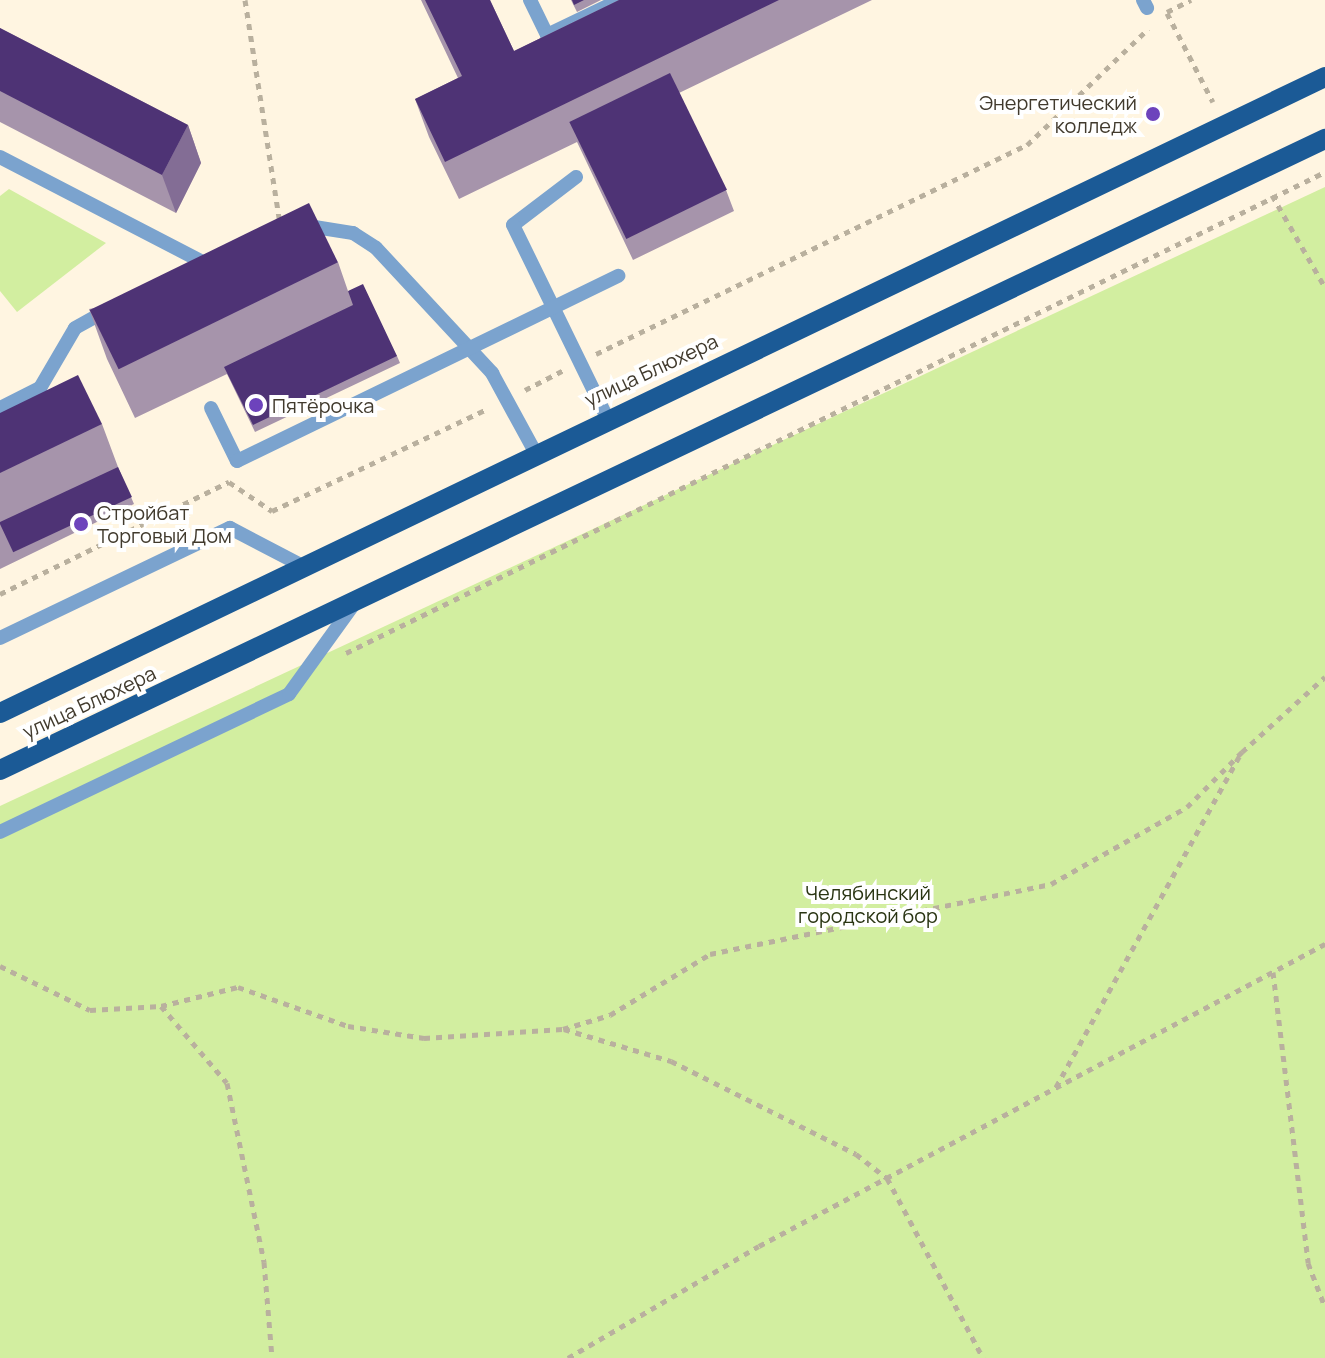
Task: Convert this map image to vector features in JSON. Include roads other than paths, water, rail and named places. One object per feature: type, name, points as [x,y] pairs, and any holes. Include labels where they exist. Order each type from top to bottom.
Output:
[{"type":"main road","name":"улица Блюхера","points":[[0,713],[299,564],[1325,77]]},
{"type":"main road","name":"улица Блюхера","points":[[0,770],[1325,139]]},
{"type":"lane","points":[[530,0],[547,35],[620,0]]},
{"type":"lane","points":[[0,157],[208,259],[187,269]]},
{"type":"lane","points":[[576,177],[513,225],[607,418]]},
{"type":"lane","points":[[281,230],[307,223],[353,233],[469,348],[509,398],[535,452]]},
{"type":"lane","points":[[211,408],[237,461],[618,276]]},
{"type":"lane","points":[[0,408],[40,388],[75,328],[131,298]]},
{"type":"lane","points":[[0,638],[230,528],[299,564]]},
{"type":"lane","points":[[0,832],[289,694],[355,603]]},
{"type":"place","name":"Энергетический колледж","points":[[1153,114]]},
{"type":"place","name":"Пятёрочка","points":[[256,405]]},
{"type":"place","name":"Стройбат Торговый Дом","points":[[81,524]]},
{"type":"park label","name":"Челябинский городской бор","points":[[868,904]]}]
